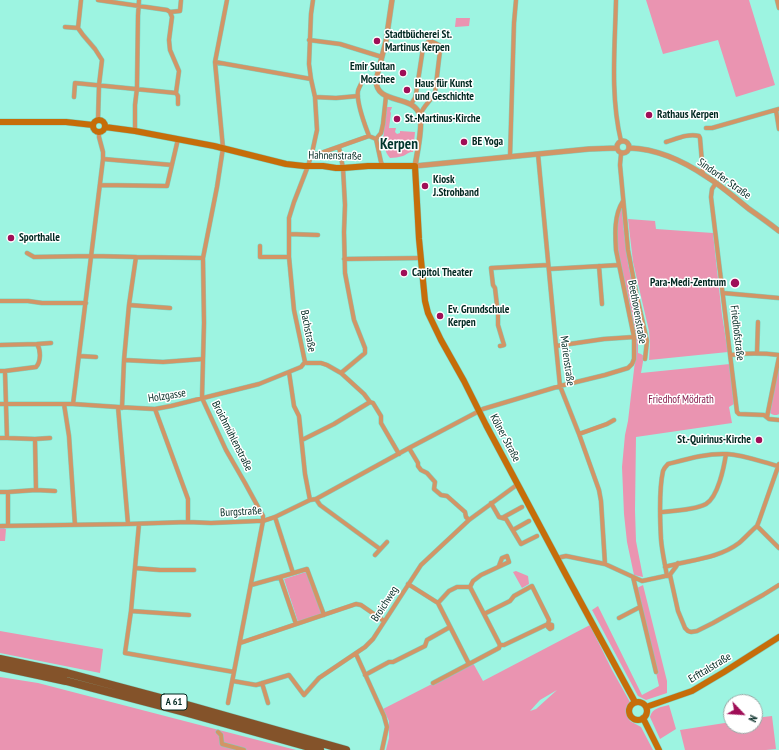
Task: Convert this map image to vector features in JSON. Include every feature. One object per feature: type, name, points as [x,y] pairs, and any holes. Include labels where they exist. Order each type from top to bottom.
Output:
[{"type":"highway","name":"A 61","points":[[0,659],[67,673],[346,750]]},
{"type":"highway","name":"A 61","points":[[0,668],[74,683],[320,750]]},
{"type":"main road","points":[[98,120],[102,121],[105,127],[103,131],[99,132],[93,129],[93,125],[98,120]]},
{"type":"main road","points":[[0,122],[66,122],[93,125]]},
{"type":"main road","name":"Hahnenstraße","points":[[105,127],[135,131],[223,148],[286,164],[336,168],[415,166]]},
{"type":"main road","name":"Kölner Straße","points":[[415,166],[421,258],[425,301],[428,313],[479,412],[635,702]]},
{"type":"main road","name":"Erfttalstraße","points":[[646,707],[692,691],[779,637]]},
{"type":"main road","points":[[635,702],[640,702],[646,707],[646,714],[643,718],[637,720],[630,715],[629,709],[635,702]]},
{"type":"main road","points":[[643,718],[659,750]]},
{"type":"street","points":[[81,0],[78,28],[102,60],[99,85],[98,120]]},
{"type":"street","points":[[98,0],[167,10],[170,12],[180,11],[181,0]]},
{"type":"street","points":[[135,131],[139,0]]},
{"type":"street","name":"Broichmühlenstraße","points":[[227,0],[215,62],[223,148],[203,258],[202,398],[226,450],[263,516],[263,521]]},
{"type":"street","name":"Bachstraße","points":[[313,0],[309,40],[309,64],[315,97],[317,130],[308,166],[289,218],[289,257],[294,310],[305,362],[327,365],[341,373],[364,394],[370,402],[373,403],[381,416],[381,423],[399,454]]},
{"type":"street","points":[[392,0],[388,28],[376,84],[380,92],[386,96],[411,104],[420,115]]},
{"type":"street","points":[[510,157],[516,0]]},
{"type":"street","points":[[616,0],[614,82],[616,113],[621,141]]},
{"type":"street","points":[[777,0],[779,8]]},
{"type":"street","points":[[170,12],[172,17],[169,40],[170,50],[179,71],[176,93],[178,96],[178,104]]},
{"type":"street","points":[[65,27],[78,28]]},
{"type":"street","points":[[309,40],[340,44],[382,57]]},
{"type":"street","points":[[411,104],[416,94],[423,48],[428,42],[436,43],[439,45],[440,51],[435,93],[433,98],[423,108],[420,115],[420,132],[415,166]]},
{"type":"street","points":[[215,62],[311,78]]},
{"type":"street","points":[[363,79],[358,96],[364,123],[369,136]]},
{"type":"street","points":[[74,97],[75,83],[176,93]]},
{"type":"street","points":[[315,97],[336,98],[358,96]]},
{"type":"street","points":[[376,139],[381,134],[386,96]]},
{"type":"street","points":[[706,128],[712,128],[778,110],[779,129]]},
{"type":"street","points":[[73,404],[103,159],[99,132]]},
{"type":"street","points":[[666,142],[687,135],[694,134],[699,136],[703,174]]},
{"type":"street","points":[[312,153],[318,154],[369,136],[376,139]]},
{"type":"street","points":[[100,185],[167,186],[178,139]]},
{"type":"street","points":[[376,139],[383,166]]},
{"type":"street","points":[[621,141],[627,142],[630,148],[627,153],[621,154]]},
{"type":"street","points":[[621,141],[617,144],[617,148],[621,154],[620,165],[630,264],[647,341],[645,359]]},
{"type":"street","points":[[339,147],[343,168],[345,205],[345,273],[354,320],[365,348],[365,353],[341,373]]},
{"type":"street","name":"Hahnenstraße","points":[[415,166],[589,149],[617,148]]},
{"type":"street","name":"Sindorfer Straße","points":[[630,148],[657,153],[684,163],[716,183],[779,231]]},
{"type":"street","name":"Marienstraße","points":[[538,154],[560,386],[599,490],[605,564]]},
{"type":"street","points":[[103,159],[172,165]]},
{"type":"street","name":"Friedhofstraße","points":[[716,183],[712,189],[711,197],[737,412],[739,414],[764,415],[767,417]]},
{"type":"street","name":"Beethovenstraße","points":[[479,412],[483,409],[560,386],[628,368],[632,364],[634,359],[634,337],[616,250],[615,235],[617,212],[623,201]]},
{"type":"street","points":[[289,234],[318,235]]},
{"type":"street","points":[[260,246],[260,257],[289,257]]},
{"type":"street","points":[[27,253],[34,257],[92,256],[203,258]]},
{"type":"street","points":[[128,524],[120,408],[129,305],[136,257]]},
{"type":"street","points":[[344,259],[421,258]]},
{"type":"street","points":[[500,346],[504,345],[498,325],[498,308],[491,268],[619,265]]},
{"type":"street","points":[[599,266],[602,304]]},
{"type":"street","points":[[723,293],[779,298]]},
{"type":"street","points":[[0,301],[86,303]]},
{"type":"street","points":[[129,305],[170,308]]},
{"type":"street","points":[[757,353],[758,322]]},
{"type":"street","points":[[556,346],[604,339],[634,337]]},
{"type":"street","points":[[0,345],[51,343]]},
{"type":"street","points":[[0,371],[38,366],[40,362],[39,347],[37,344]]},
{"type":"street","points":[[731,355],[757,353],[779,356],[767,417],[769,419],[779,420]]},
{"type":"street","points":[[79,356],[96,357]]},
{"type":"street","points":[[124,360],[162,362],[203,359]]},
{"type":"street","name":"Holzgasse","points":[[0,404],[73,404],[155,409],[259,384],[301,367],[305,362]]},
{"type":"street","points":[[5,371],[6,438]]},
{"type":"street","points":[[289,372],[294,406],[299,416],[304,474],[310,500]]},
{"type":"street","points":[[302,440],[334,424],[370,402]]},
{"type":"street","points":[[64,404],[69,436],[75,525]]},
{"type":"street","points":[[155,409],[188,499],[188,522]]},
{"type":"street","name":"Burgstraße","points":[[0,526],[263,521],[310,500],[316,500],[409,448],[479,412]]},
{"type":"street","points":[[579,434],[614,420]]},
{"type":"street","points":[[0,438],[50,438]]},
{"type":"street","points":[[35,439],[36,490]]},
{"type":"street","points":[[409,448],[421,470],[428,472],[435,482],[434,489],[441,495],[447,496],[465,512],[466,517],[469,520]]},
{"type":"street","points":[[660,512],[697,507],[707,504],[717,491],[725,464],[726,454]]},
{"type":"street","points":[[665,568],[678,563],[713,556],[726,551],[739,543],[757,526],[778,473],[779,465],[741,456],[726,454],[711,455],[690,458],[666,465],[663,470],[660,512],[661,540],[665,568],[678,611],[686,628],[691,632],[697,631],[713,623],[779,585]]},
{"type":"street","name":"Broichweg","points":[[233,681],[256,685],[289,675],[304,695],[319,678],[356,654],[373,639],[421,565],[469,520],[518,484]]},
{"type":"street","points":[[0,492],[36,490],[55,491]]},
{"type":"street","points":[[8,492],[8,526]]},
{"type":"street","points":[[316,500],[320,505],[380,549]]},
{"type":"street","points":[[491,503],[499,517],[506,519],[521,544],[537,536]]},
{"type":"street","points":[[502,518],[522,507]]},
{"type":"street","points":[[274,517],[293,573]]},
{"type":"street","points":[[228,703],[263,521]]},
{"type":"street","points":[[513,530],[529,521]]},
{"type":"street","points":[[139,524],[131,612],[125,653],[234,672]]},
{"type":"street","points":[[757,526],[779,547]]},
{"type":"street","points":[[375,555],[387,542]]},
{"type":"street","points":[[557,558],[566,556],[605,564],[642,581],[668,576],[676,569],[678,563]]},
{"type":"street","points":[[470,587],[473,581],[481,575],[500,566]]},
{"type":"street","points":[[135,568],[194,570]]},
{"type":"street","points":[[251,586],[307,569],[324,614]]},
{"type":"street","points":[[280,577],[296,624]]},
{"type":"street","points":[[633,577],[656,672]]},
{"type":"street","points":[[408,584],[438,603],[470,664]]},
{"type":"street","points":[[433,683],[499,648],[500,645],[504,645],[548,624],[549,620],[532,586],[514,596],[510,601],[484,614]]},
{"type":"street","points":[[438,603],[449,591],[457,587],[470,587]]},
{"type":"street","points":[[470,587],[500,645]]},
{"type":"street","points":[[240,643],[356,604],[361,605],[384,621]]},
{"type":"street","points":[[619,618],[640,607]]},
{"type":"street","points":[[131,612],[189,614]]},
{"type":"street","points":[[365,675],[389,662],[393,662],[425,646],[427,640],[450,626]]},
{"type":"street","points":[[356,654],[384,716],[387,727],[382,750]]},
{"type":"street","points":[[262,683],[268,703]]},
{"type":"street","points":[[218,732],[221,735],[222,744],[244,750]]},
{"type":"green space","points":[[646,0],[749,0],[775,85],[736,97],[718,40],[663,54]]},
{"type":"green space","points":[[456,18],[470,18],[469,26],[455,27]]},
{"type":"green space","points":[[387,107],[392,107],[390,111],[389,128],[396,128],[395,132],[397,134],[400,133],[400,131],[415,132],[413,152],[392,158],[390,158],[387,153],[384,140],[384,126]]},
{"type":"green space","name":"Friedhof Mödrath","points":[[621,208],[631,277],[629,285],[640,335],[638,336],[638,353],[644,356],[641,373],[730,364],[734,404],[729,407],[732,423],[636,437],[636,541],[643,577],[634,575],[627,542],[624,514],[622,467],[635,361],[636,336],[618,252],[618,219]]},
{"type":"green space","points":[[628,219],[655,221],[656,229],[713,233],[722,315],[728,352],[649,360],[649,331],[633,262]]},
{"type":"green space","points":[[779,363],[779,414],[774,415],[770,413]]},
{"type":"green space","points":[[0,528],[6,529],[5,541],[0,541]]},
{"type":"green space","points":[[309,571],[324,613],[298,622],[284,579]]},
{"type":"green space","points":[[516,571],[528,576],[529,584],[522,588],[513,572]]},
{"type":"green space","points":[[643,585],[667,681],[667,693],[646,700],[638,696],[592,610],[598,606],[642,695],[659,686],[637,588]]},
{"type":"green space","points":[[590,625],[612,670],[630,702],[626,712],[630,721],[641,727],[653,750],[386,750],[389,738],[389,721],[383,709],[473,663],[483,681]],"holes":[[[557,690],[536,709],[530,711],[540,700]]]},
{"type":"green space","points":[[0,631],[103,649],[100,673],[0,653]]},
{"type":"green space","points":[[0,677],[38,683],[296,750],[0,750]]},
{"type":"green space","points":[[669,705],[676,729],[660,739],[650,717],[655,710]]},
{"type":"green space","points":[[772,716],[776,749],[685,750],[680,730],[723,723],[723,734],[763,734],[763,717]]},
{"type":"place","name":"Stadtbücherei St. Martinus Kerpen","points":[[377,41]]},
{"type":"place","name":"Emir Sultan Moschee","points":[[403,73]]},
{"type":"place","name":"Haus für Kunst und Geschichte","points":[[407,90]]},
{"type":"place","name":"Rathaus Kerpen","points":[[649,115]]},
{"type":"place","name":"St.-Martinus-Kirche","points":[[397,119]]},
{"type":"place","name":"BE Yoga","points":[[464,142]]},
{"type":"place","name":"Kiosk J.Strohband","points":[[425,186]]},
{"type":"place","name":"Sporthalle","points":[[11,238]]},
{"type":"place","name":"Capitol Theater","points":[[404,273]]},
{"type":"place","name":"Para-Medi-Zentrum","points":[[735,283]]},
{"type":"place","name":"Ev. Grundschule Kerpen","points":[[440,316]]},
{"type":"place","name":"St.-Quirinus-Kirche","points":[[759,440]]},
{"type":"district","name":"Kerpen","points":[[399,145]]}]
